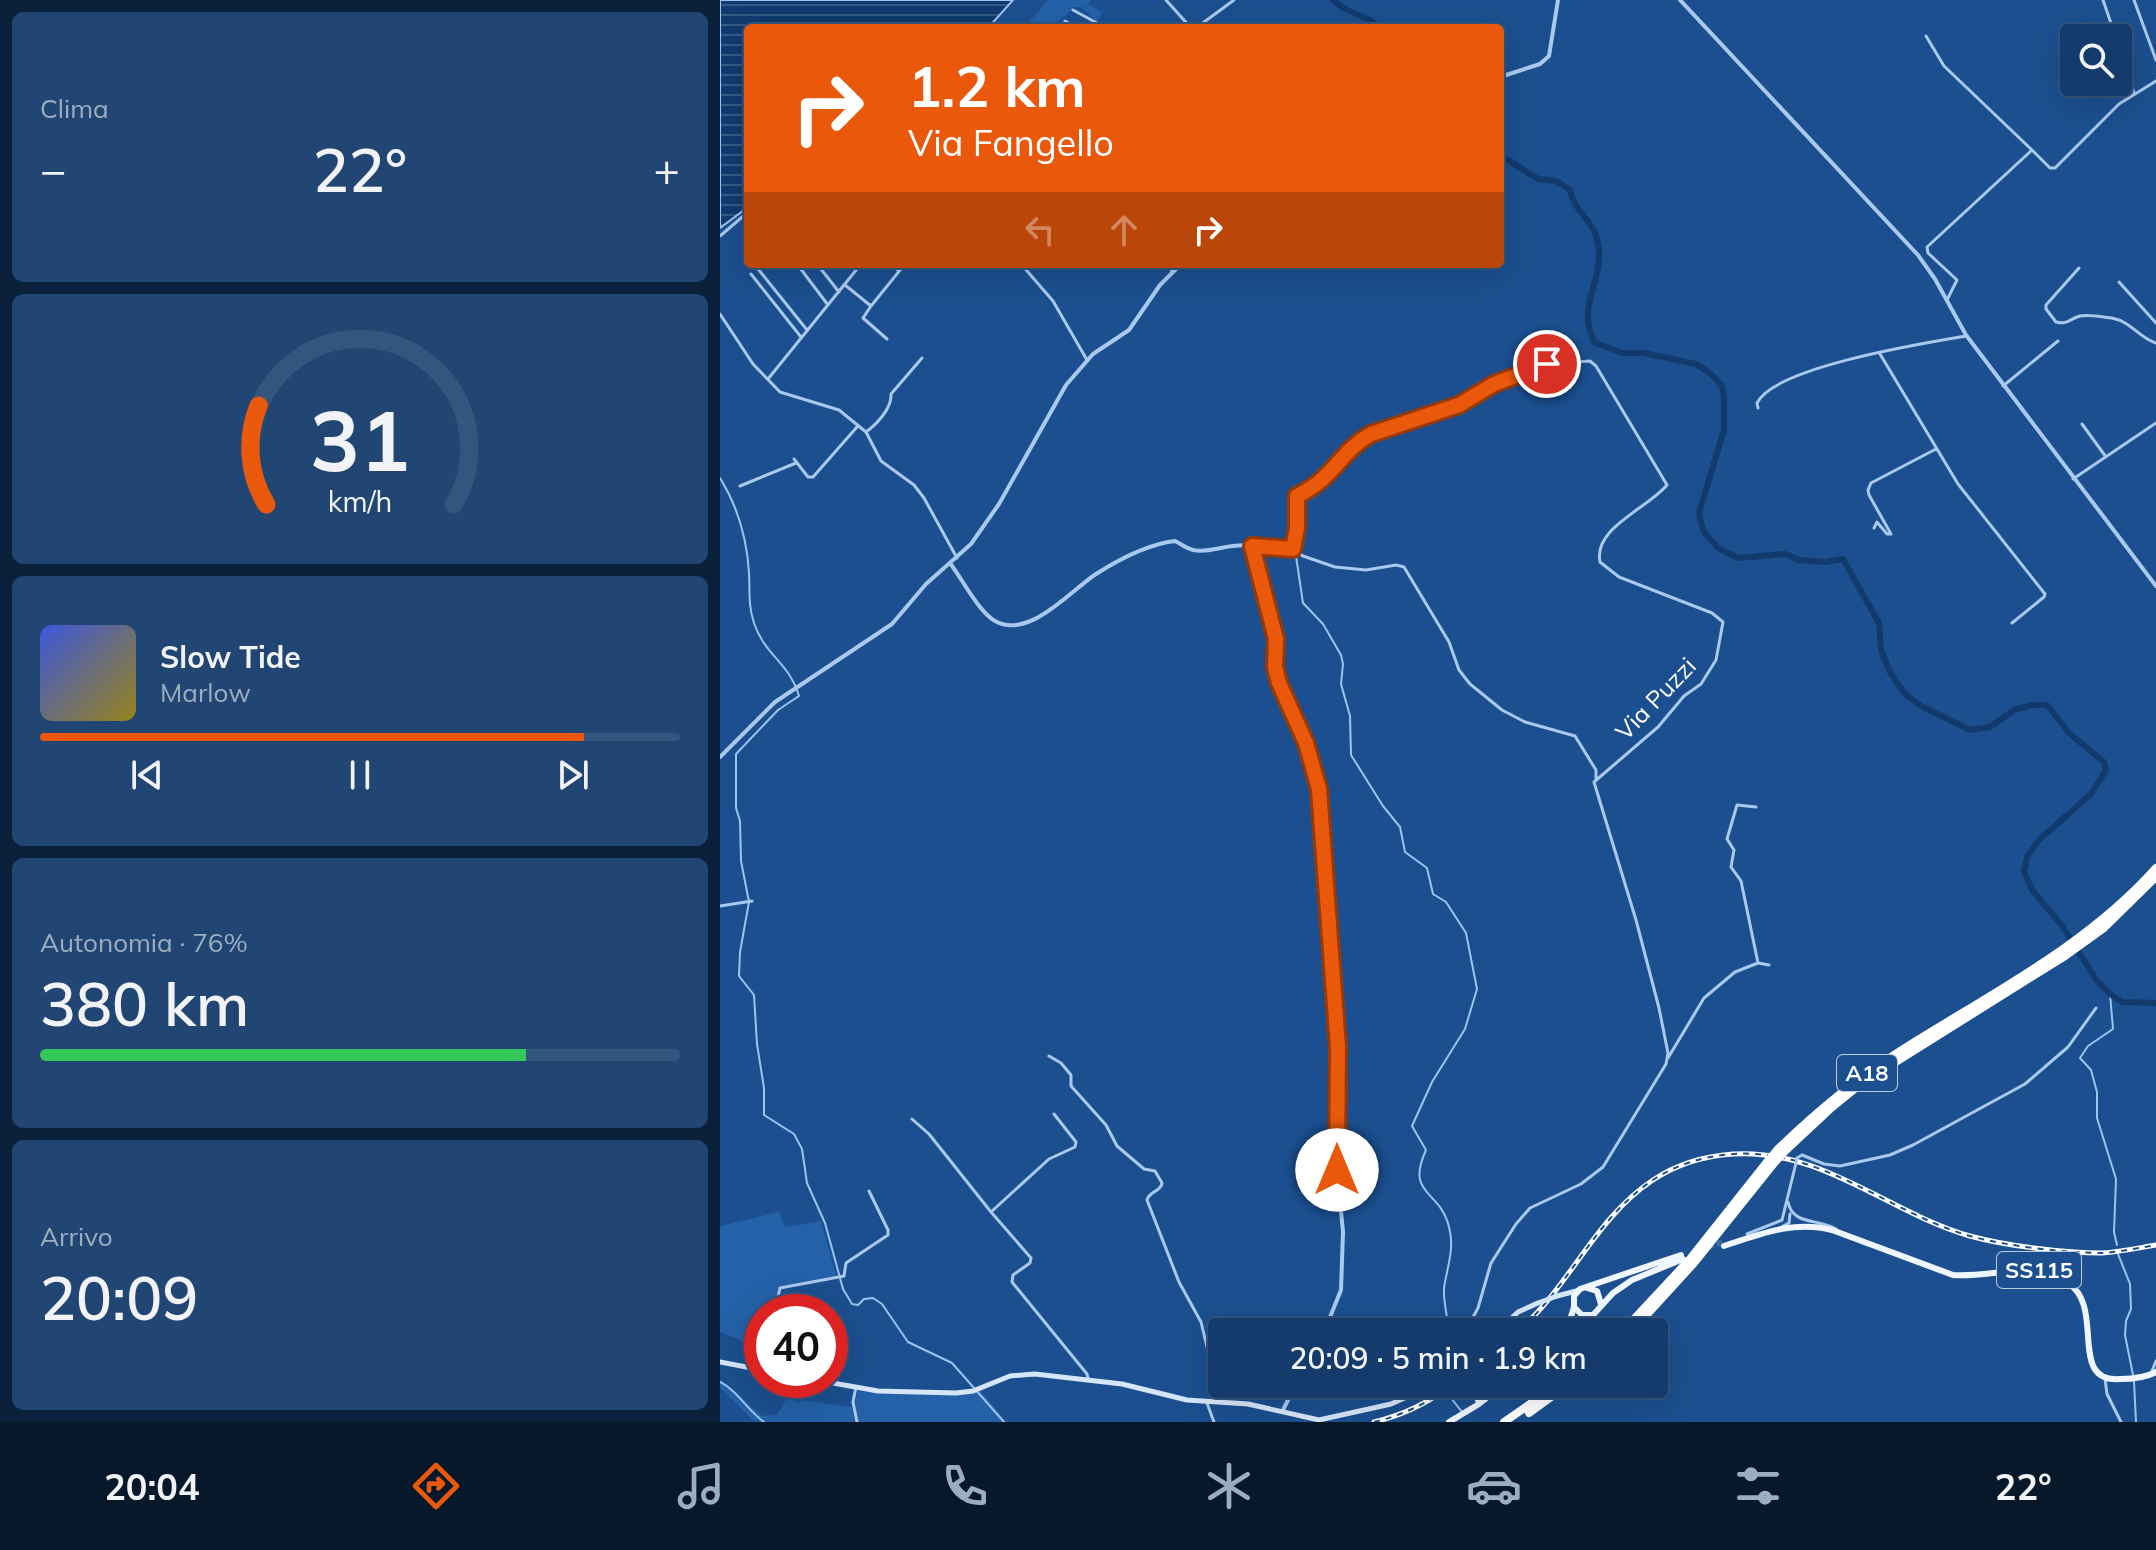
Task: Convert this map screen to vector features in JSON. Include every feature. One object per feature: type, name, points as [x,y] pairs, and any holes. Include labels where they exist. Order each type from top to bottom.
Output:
[{"type":"highway","name":"A18","points":[[2102,925],[2156,868]]},
{"type":"highway","name":"A18","points":[[1771,1162],[1862,1083],[2102,925],[2156,877]]},
{"type":"highway","points":[[1635,1318],[1690,1259],[1771,1162]]},
{"type":"highway","points":[[1644,1318],[1684,1275],[1771,1162]]},
{"type":"highway","points":[[1504,1422],[1539,1398]]},
{"type":"highway","points":[[1515,1422],[1549,1398]]},
{"type":"main road","name":"SS115","points":[[1853,1238],[1817,1223],[1789,1223],[1747,1234],[1724,1244],[1784,1228],[1815,1227],[1953,1275],[2039,1270],[2075,1287],[2085,1301],[2094,1370],[2105,1382]]},
{"type":"main road","points":[[1512,1318],[1518,1312],[1557,1296],[1682,1257],[1632,1280],[1586,1318]]},
{"type":"main road","points":[[1571,1318],[1574,1296],[1582,1289],[1591,1288],[1599,1294],[1600,1307]]},
{"type":"main road","points":[[1557,1296],[1566,1299],[1582,1315],[1589,1316]]},
{"type":"main road","points":[[720,1362],[744,1367]]},
{"type":"main road","points":[[848,1386],[891,1392],[956,1393],[1024,1374],[1088,1378],[1168,1397],[1248,1404],[1311,1420],[1331,1419],[1405,1398]]},
{"type":"main road","points":[[2105,1382],[2154,1374]]},
{"type":"main road","points":[[1464,1413],[1481,1398]]},
{"type":"main road","points":[[1449,1422],[1485,1398]]},
{"type":"street","points":[[1166,0],[1190,24]]},
{"type":"street","points":[[1200,24],[1234,0]]},
{"type":"street","points":[[1680,0],[1918,255],[1966,335],[2156,586]]},
{"type":"street","points":[[2103,0],[2111,24]]},
{"type":"street","points":[[2134,0],[2156,60]]},
{"type":"street","points":[[1504,76],[1546,59],[1552,49],[1557,1]]},
{"type":"street","points":[[1073,10],[1099,24]]},
{"type":"street","points":[[1065,21],[1070,24]]},
{"type":"street","points":[[1926,36],[1949,72],[2050,168],[2055,168],[2119,104],[2156,81]]},
{"type":"street","points":[[2132,87],[2134,93]]},
{"type":"street","points":[[1947,300],[1957,280],[1928,253],[1927,247],[2032,150]]},
{"type":"street","points":[[720,236],[744,215]]},
{"type":"street","points":[[757,268],[807,330]]},
{"type":"street","points":[[800,268],[828,305]]},
{"type":"street","points":[[820,268],[839,292]]},
{"type":"street","points":[[768,379],[857,268]]},
{"type":"street","points":[[896,268],[899,271]]},
{"type":"street","points":[[887,339],[863,318],[902,268]]},
{"type":"street","points":[[1024,268],[1053,301],[1087,360]]},
{"type":"street","points":[[1171,268],[1172,272]]},
{"type":"street","points":[[720,757],[775,702],[892,624],[926,584],[979,536],[1053,406],[1087,360],[1129,330],[1176,268]]},
{"type":"street","points":[[2079,268],[2046,305],[2056,322],[2069,323],[2080,316],[2116,319],[2156,343]]},
{"type":"street","points":[[751,274],[801,337]]},
{"type":"street","points":[[2120,282],[2156,322]]},
{"type":"street","points":[[845,285],[871,306]]},
{"type":"street","points":[[720,314],[753,364],[785,394],[839,410],[866,432],[881,461],[914,485],[924,498],[957,558]]},
{"type":"street","points":[[1758,408],[1757,403],[1763,394],[1794,377],[1823,367],[1966,335]]},
{"type":"street","points":[[2003,386],[2058,341]]},
{"type":"street","points":[[1880,354],[1966,494],[2045,594],[2012,623]]},
{"type":"street","points":[[866,432],[891,403],[891,394],[922,358]]},
{"type":"street","name":"Via Puzzi","points":[[1293,549],[1297,528],[1297,496],[1319,482],[1348,449],[1361,440],[1459,405],[1494,384],[1547,364],[1594,363],[1667,485],[1645,506],[1612,527],[1600,550],[1600,562],[1619,577],[1712,613],[1723,622],[1716,660],[1701,684],[1684,696],[1668,718],[1615,766],[1596,778]]},
{"type":"street","points":[[2073,479],[2156,423]]},
{"type":"street","points":[[2082,424],[2106,457]]},
{"type":"street","points":[[740,486],[795,461],[808,477],[813,477],[857,427]]},
{"type":"street","points":[[1874,528],[1877,522],[1887,534],[1891,534],[1869,495],[1871,483],[1936,449]]},
{"type":"street","points":[[950,563],[989,617],[1014,626],[1027,623],[1045,612],[1098,573],[1157,545],[1175,541],[1190,549],[1200,550],[1233,544],[1293,549],[1303,556],[1335,567],[1366,570],[1396,565],[1404,567],[1449,642],[1459,670],[1470,684],[1502,710],[1525,722],[1575,736],[1596,770],[1595,786],[1636,920],[1659,1008],[1668,1058]]},
{"type":"street","points":[[1252,546],[1276,639],[1275,667],[1279,683],[1306,743],[1319,789],[1338,1047],[1337,1170],[1343,1232],[1341,1290],[1330,1318]]},
{"type":"street","points":[[1756,807],[1737,805],[1727,839],[1734,848],[1731,867],[1741,881],[1758,963]]},
{"type":"street","points":[[720,906],[752,901]]},
{"type":"street","points":[[1473,1318],[1491,1263],[1516,1224],[1530,1208],[1581,1184],[1608,1162],[1704,998],[1735,972],[1758,963],[1769,965]]},
{"type":"street","points":[[1789,1223],[1787,1199],[1796,1160],[1802,1155],[1824,1164],[1840,1166],[1890,1155],[1913,1145],[2025,1084],[2068,1047],[2096,1008]]},
{"type":"street","points":[[1049,1056],[1061,1063],[1071,1075],[1071,1086],[1106,1125],[1117,1146],[1144,1169],[1155,1171],[1162,1183],[1160,1189],[1148,1196],[1147,1200],[1179,1282],[1201,1322],[1220,1401]]},
{"type":"street","points":[[991,1212],[1049,1159],[1075,1147],[1076,1142],[1054,1114]]},
{"type":"street","points":[[912,1119],[929,1134],[1031,1258],[1030,1263],[1013,1275],[1012,1282],[1088,1378]]},
{"type":"street","points":[[779,1294],[780,1288],[840,1278],[846,1274],[846,1263],[888,1235],[869,1191]]},
{"type":"street","points":[[1788,1212],[1797,1219],[1826,1223],[1839,1231]]},
{"type":"street","points":[[1747,1234],[1779,1222],[1788,1212]]},
{"type":"street","points":[[1757,1235],[1789,1223],[1815,1227]]},
{"type":"street","points":[[2154,1374],[2156,1361]]},
{"type":"street","points":[[2105,1382],[2121,1422]]},
{"type":"street","points":[[856,1387],[853,1402],[857,1422]]},
{"type":"street","points":[[1282,1412],[1289,1398]]},
{"type":"street","points":[[1206,1401],[1214,1422]]},
{"type":"shaded area","points":[[720,0],[1013,0],[992,24],[744,24],[744,210],[720,228]]},
{"type":"shaded area","points":[[1048,0],[1091,0],[1088,4],[1102,12],[1097,22],[1081,7],[1074,7],[1052,24],[1027,24]]},
{"type":"shaded area","points":[[779,1212],[785,1227],[821,1221],[837,1278],[779,1287],[778,1294],[744,1294],[744,1342],[720,1332],[720,1226]]},
{"type":"shaded area","points":[[720,1379],[762,1416],[777,1415],[787,1398],[800,1403],[801,1400],[852,1407],[855,1422],[755,1422],[720,1388]]},
{"type":"shaded area","points":[[980,1390],[1007,1422],[858,1422],[855,1403],[858,1391],[888,1394]]},
{"type":"waterway","points":[[1333,0],[1376,24]]},
{"type":"waterway","points":[[1504,158],[1538,179],[1556,181],[1570,190],[1577,207],[1596,235],[1599,245],[1598,269],[1588,308],[1594,342],[1622,353],[1644,353],[1696,364],[1722,386],[1724,430],[1699,513],[1703,531],[1718,548],[1738,558],[1785,554],[1799,560],[1825,562],[1843,559],[1879,623],[1881,650],[1890,672],[1904,693],[1921,706],[1970,730],[1990,727],[2014,710],[2047,705],[2069,733],[2104,762],[2106,770],[2091,794],[2039,840],[2027,857],[2024,872],[2033,891],[2063,927],[2097,981],[2110,994],[2122,1002],[2156,1003]]},
{"type":"waterway","points":[[720,478],[737,512],[744,536],[754,623],[764,644],[795,684],[799,696],[778,710],[736,754],[736,808],[749,902],[739,976],[754,995],[764,1115],[794,1134],[802,1149],[807,1183],[825,1223],[843,1289],[852,1304],[858,1305],[864,1299],[873,1298],[882,1304],[908,1342],[952,1363],[1004,1422]]},
{"type":"waterway","points":[[1296,556],[1303,603],[1323,624],[1341,655],[1341,684],[1350,716],[1351,755],[1400,827],[1405,852],[1427,868],[1433,894],[1446,902],[1466,933],[1477,989],[1465,1029],[1432,1082],[1412,1126],[1426,1150],[1419,1176],[1422,1185],[1445,1215],[1451,1235],[1444,1288],[1447,1318]]},
{"type":"waterway","points":[[2110,994],[2113,1029],[2088,1046],[2080,1058],[2091,1070],[2097,1092],[2097,1118],[2116,1179],[2114,1232],[2117,1245]]},
{"type":"waterway","points":[[2118,1254],[2130,1284],[2131,1309],[2125,1335],[2133,1375]]},
{"type":"waterway","points":[[2134,1381],[2136,1422]]},
{"type":"waterway","points":[[720,1382],[764,1422]]},
{"type":"waterway","points":[[1451,1398],[1462,1412]]},
{"type":"tunnel","points":[[1708,1247],[1723,1242]]},
{"type":"railway","points":[[1532,1318],[1598,1233],[1632,1196],[1672,1169],[1723,1155],[1765,1155],[1796,1161],[1826,1171],[1940,1226],[1984,1240],[2087,1253],[2156,1245]]},
{"type":"railway","points":[[1374,1422],[1415,1408],[1432,1398]]},
{"type":"route","points":[[1337,1170],[1338,1047],[1318,781],[1306,743],[1279,683],[1275,667],[1278,647],[1252,546],[1293,549],[1297,528],[1297,496],[1319,482],[1348,449],[1361,440],[1459,405],[1494,384],[1547,364]]}]
